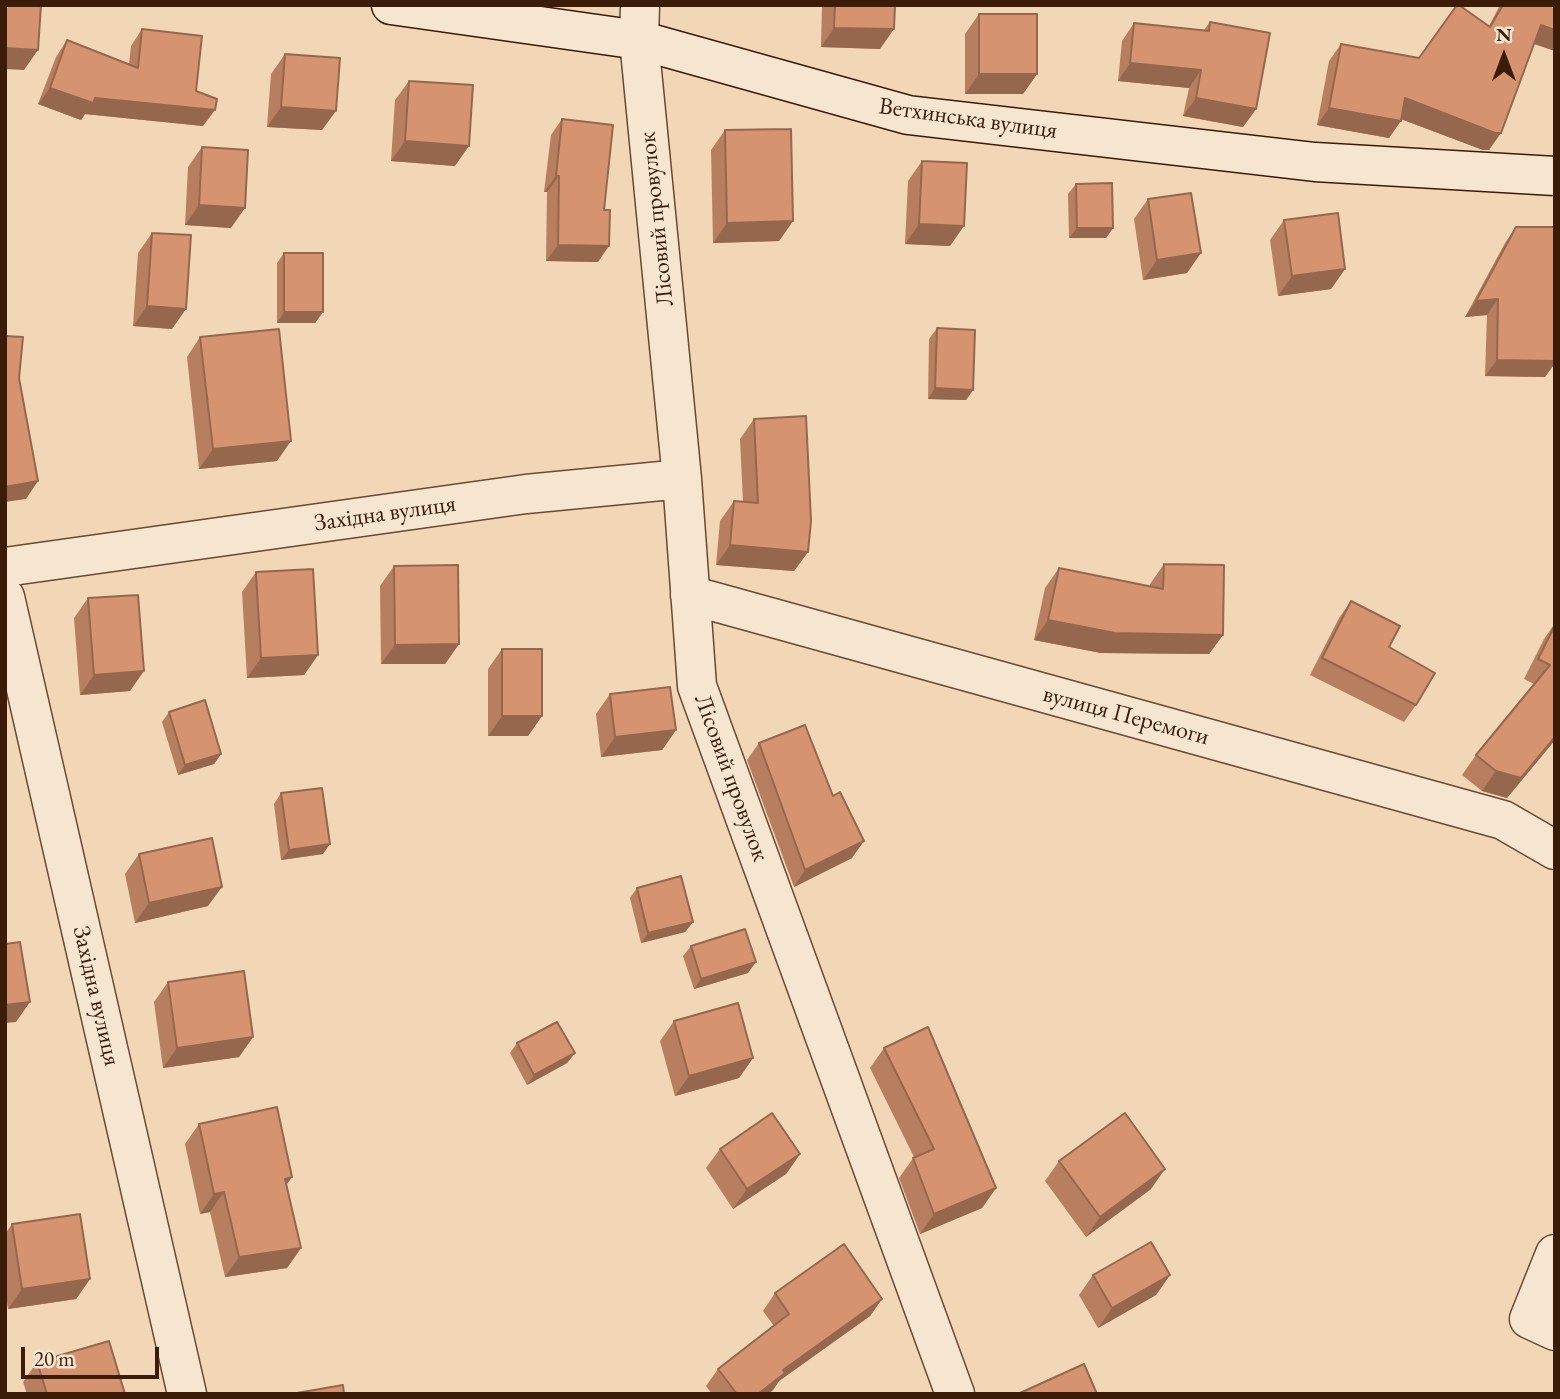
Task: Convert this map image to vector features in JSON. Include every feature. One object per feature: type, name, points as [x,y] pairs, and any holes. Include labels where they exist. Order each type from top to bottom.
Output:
[{"type":"street","name":"Ветхинська вулиця","points":[[391,5],[640,22],[908,115],[1315,162],[1555,176]]},
{"type":"street","name":"Лісовий провулок","points":[[640,22],[682,478],[697,686],[956,1394]]},
{"type":"street","name":"Західна вулиця","points":[[5,568],[526,494],[682,478]]},
{"type":"street","name":"вулиця Перемоги","points":[[690,595],[1503,820],[1555,850]]},
{"type":"street","name":"Західна вулиця","points":[[5,597],[187,1394]]},
{"type":"street","points":[[1555,1254],[1529,1319],[1555,1331]]},
{"type":"building","points":[[5,5],[41,5],[38,50],[5,48]]},
{"type":"building","points":[[835,5],[895,5],[894,29],[834,28]]},
{"type":"building","points":[[1457,5],[1490,27],[1503,5],[1555,5],[1555,30],[1541,25],[1501,133],[1405,98],[1401,121],[1329,108],[1341,44],[1419,58]]},
{"type":"building","points":[[979,14],[1037,14],[1037,74],[979,74]]},
{"type":"building","points":[[1210,22],[1270,33],[1256,109],[1196,98],[1201,70],[1130,63],[1134,23],[1209,31]]},
{"type":"building","points":[[142,29],[202,36],[196,91],[217,99],[215,110],[95,98],[93,103],[50,88],[67,40],[138,68]]},
{"type":"building","points":[[285,54],[340,58],[336,111],[281,107]]},
{"type":"building","points":[[409,81],[473,85],[469,146],[405,141]]},
{"type":"building","points":[[562,119],[613,125],[604,210],[610,210],[609,246],[558,245],[559,176],[556,176]]},
{"type":"building","points":[[791,129],[793,221],[727,223],[725,130]]},
{"type":"building","points":[[202,147],[248,150],[245,208],[199,205]]},
{"type":"building","points":[[922,161],[967,163],[964,226],[919,224]]},
{"type":"building","points":[[1112,183],[1113,228],[1077,228],[1076,184]]},
{"type":"building","points":[[1191,193],[1201,253],[1157,260],[1148,199]]},
{"type":"building","points":[[1338,213],[1345,269],[1292,276],[1284,220]]},
{"type":"building","points":[[1516,227],[1555,227],[1555,361],[1497,360],[1498,299],[1476,301]]},
{"type":"building","points":[[152,233],[191,235],[186,309],[147,306]]},
{"type":"building","points":[[284,253],[323,253],[323,312],[284,312]]},
{"type":"building","points":[[937,328],[975,330],[973,390],[935,388]]},
{"type":"building","points":[[279,329],[291,441],[213,449],[200,337]]},
{"type":"building","points":[[5,336],[23,337],[19,378],[38,481],[5,487]]},
{"type":"building","points":[[806,416],[811,521],[808,552],[730,545],[734,501],[758,503],[754,419]]},
{"type":"building","points":[[1164,564],[1224,565],[1223,635],[1115,633],[1048,620],[1059,568],[1163,589]]},
{"type":"building","points":[[458,565],[459,644],[395,645],[394,566]]},
{"type":"building","points":[[313,569],[318,655],[261,658],[256,572]]},
{"type":"building","points":[[138,595],[144,671],[94,675],[88,598]]},
{"type":"building","points":[[1351,601],[1400,626],[1389,647],[1435,673],[1416,705],[1322,658]]},
{"type":"building","points":[[1555,625],[1555,737],[1521,778],[1496,771],[1476,755],[1550,665],[1538,659]]},
{"type":"building","points":[[502,649],[542,649],[542,716],[502,716]]},
{"type":"building","points":[[670,687],[676,730],[615,737],[610,694]]},
{"type":"building","points":[[205,700],[221,754],[185,765],[169,712]]},
{"type":"building","points":[[805,725],[833,796],[840,792],[864,841],[805,870],[759,743]]},
{"type":"building","points":[[322,788],[330,844],[289,850],[281,793]]},
{"type":"building","points":[[212,838],[222,887],[149,903],[139,854]]},
{"type":"building","points":[[681,876],[693,922],[648,933],[637,888]]},
{"type":"building","points":[[745,929],[756,962],[701,979],[691,946]]},
{"type":"building","points":[[20,942],[30,1002],[5,1005],[5,944]]},
{"type":"building","points":[[244,971],[253,1037],[177,1048],[168,982]]},
{"type":"building","points":[[738,1003],[753,1058],[689,1076],[674,1021]]},
{"type":"building","points":[[557,1022],[575,1053],[534,1075],[517,1043]]},
{"type":"building","points":[[928,1027],[996,1188],[934,1214],[913,1158],[934,1149],[884,1048]]},
{"type":"building","points":[[277,1107],[292,1177],[285,1179],[301,1248],[239,1257],[224,1192],[214,1194],[199,1124]]},
{"type":"building","points":[[772,1113],[800,1154],[747,1189],[720,1149]]},
{"type":"building","points":[[1125,1113],[1165,1169],[1100,1217],[1059,1161]]},
{"type":"building","points":[[80,1214],[90,1279],[22,1289],[12,1224]]},
{"type":"building","points":[[1151,1242],[1170,1275],[1112,1308],[1093,1275]]},
{"type":"building","points":[[844,1244],[882,1299],[783,1370],[785,1373],[758,1394],[737,1394],[718,1369],[789,1314],[775,1293]]},
{"type":"building","points":[[109,1341],[125,1394],[47,1394],[37,1362]]},
{"type":"building","points":[[1084,1364],[1097,1394],[1020,1394],[1020,1393]]},
{"type":"building","points":[[343,1385],[344,1394],[291,1394]]}]
